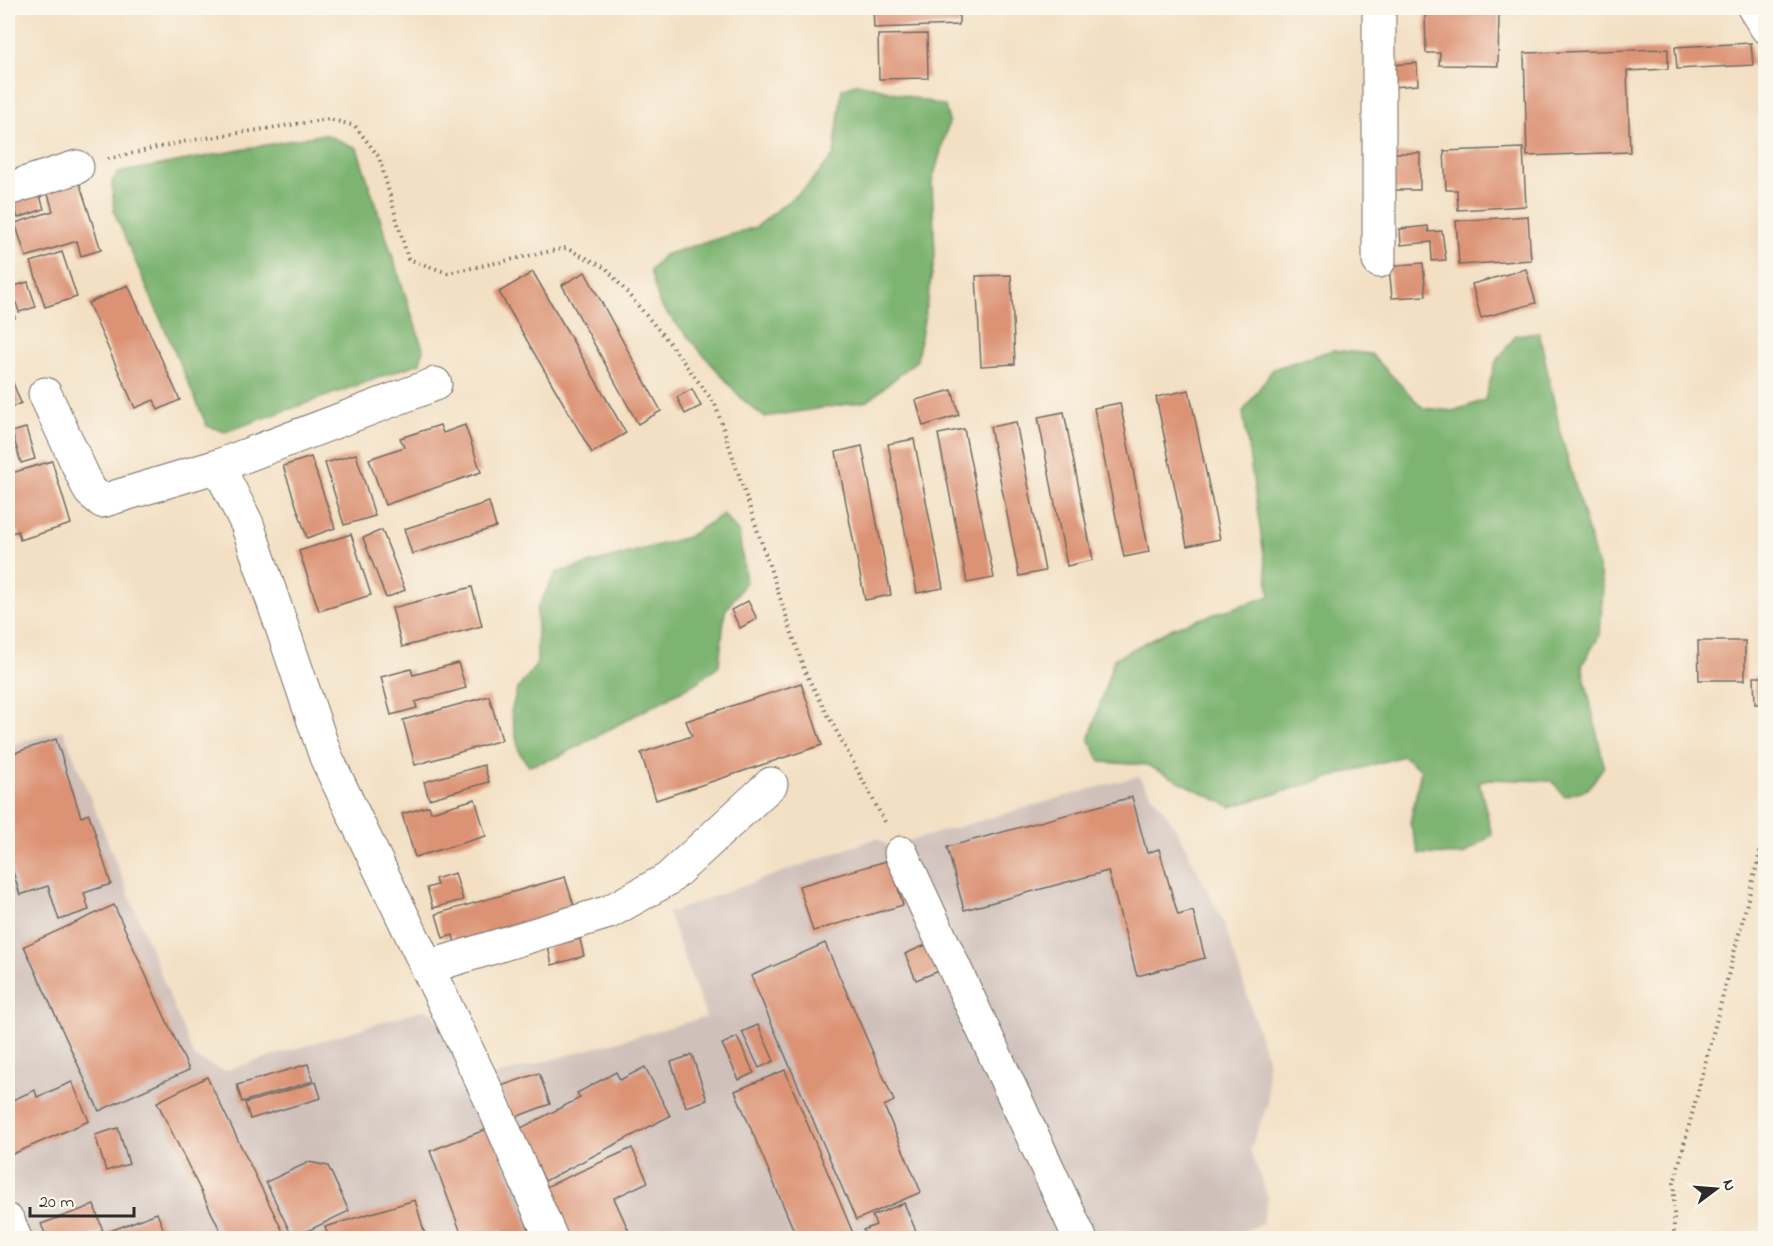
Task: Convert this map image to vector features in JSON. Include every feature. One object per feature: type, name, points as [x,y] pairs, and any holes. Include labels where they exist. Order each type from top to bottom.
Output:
[{"type":"street","points":[[1379,8],[1379,261]]},
{"type":"street","points":[[1754,8],[1766,27]]},
{"type":"street","points":[[8,189],[77,167]]},
{"type":"street","points":[[45,394],[90,491],[102,501],[218,466],[435,384]]},
{"type":"street","points":[[218,466],[247,524],[326,757],[490,1098],[551,1239]]},
{"type":"street","points":[[428,967],[609,912],[668,879],[771,784]]},
{"type":"street","points":[[901,854],[1080,1239]]},
{"type":"street","points":[[8,1221],[15,1239]]},
{"type":"path","points":[[77,167],[187,141],[329,119],[355,126],[379,157],[408,259],[448,273],[566,248],[606,267],[715,404],[805,672],[901,854]]},
{"type":"path","points":[[1674,1239],[1674,1183],[1766,830]]},
{"type":"shaded area","points":[[63,730],[194,1057],[224,1071],[421,1010],[433,1011],[544,1238],[27,1238],[8,1196],[8,746]]},
{"type":"shaded area","points":[[1138,776],[1173,823],[1224,923],[1267,1058],[1268,1103],[1250,1150],[1268,1197],[1262,1224],[1225,1238],[1088,1238],[905,842]]},
{"type":"shaded area","points":[[877,838],[887,845],[1071,1238],[560,1238],[489,1077],[706,1017],[668,913]]},
{"type":"green space","points":[[858,83],[945,106],[949,122],[932,182],[935,256],[917,360],[868,401],[764,417],[742,399],[660,305],[650,271],[664,255],[756,227],[807,186],[834,155],[842,89]]},
{"type":"green space","points":[[324,134],[357,148],[423,349],[420,363],[225,432],[207,426],[114,212],[112,182],[118,173]]},
{"type":"green space","points":[[1539,332],[1561,435],[1603,585],[1600,634],[1582,665],[1604,766],[1588,789],[1564,796],[1552,781],[1488,779],[1479,782],[1492,835],[1463,855],[1419,854],[1410,823],[1421,770],[1403,756],[1231,807],[1147,765],[1101,762],[1089,740],[1114,659],[1175,627],[1270,596],[1243,412],[1273,369],[1333,350],[1371,354],[1423,408],[1453,411],[1485,400],[1495,363],[1516,335]]},
{"type":"green space","points":[[723,514],[739,533],[746,582],[725,611],[719,665],[697,682],[558,757],[529,766],[519,752],[511,712],[517,690],[537,664],[537,609],[556,573],[688,537]]},
{"type":"building","points":[[873,8],[959,8],[959,25],[874,28]]},
{"type":"building","points":[[1425,12],[1499,13],[1498,66],[1439,65],[1440,53],[1426,53]]},
{"type":"building","points":[[927,34],[928,78],[879,79],[878,35]]},
{"type":"building","points":[[1751,43],[1753,65],[1677,69],[1675,47]]},
{"type":"building","points":[[1668,49],[1668,69],[1627,71],[1630,152],[1527,156],[1524,53]]},
{"type":"building","points":[[1417,63],[1418,85],[1392,87],[1391,65]]},
{"type":"building","points":[[1523,148],[1526,206],[1458,210],[1457,190],[1446,190],[1444,151]]},
{"type":"building","points":[[1388,153],[1420,153],[1420,190],[1388,190]]},
{"type":"building","points":[[79,182],[101,250],[81,256],[77,241],[26,257],[15,223],[53,211],[47,191]]},
{"type":"building","points":[[38,189],[44,209],[18,218],[12,198]]},
{"type":"building","points":[[1528,216],[1531,260],[1459,265],[1456,221]]},
{"type":"building","points":[[1428,226],[1429,232],[1442,231],[1446,260],[1432,261],[1431,242],[1401,245],[1400,229]]},
{"type":"building","points":[[62,252],[77,297],[45,307],[31,262]]},
{"type":"building","points":[[1423,263],[1426,296],[1392,298],[1389,266]]},
{"type":"building","points":[[1526,269],[1536,303],[1481,318],[1472,284]]},
{"type":"building","points":[[533,272],[626,433],[592,453],[499,292]]},
{"type":"building","points":[[585,272],[661,411],[638,424],[562,285]]},
{"type":"building","points":[[1011,275],[1015,364],[981,366],[976,276]]},
{"type":"building","points":[[28,282],[36,307],[19,312],[11,287]]},
{"type":"building","points":[[128,285],[180,400],[158,410],[154,400],[135,408],[88,303]]},
{"type":"building","points":[[8,294],[15,318],[8,320]]},
{"type":"building","points":[[8,370],[21,403],[8,409]]},
{"type":"building","points":[[692,389],[701,406],[685,414],[677,397]]},
{"type":"building","points":[[952,390],[959,415],[923,426],[916,400]]},
{"type":"building","points":[[1189,390],[1220,539],[1187,546],[1156,397]]},
{"type":"building","points":[[1120,403],[1149,552],[1124,557],[1094,408]]},
{"type":"building","points":[[1064,412],[1093,560],[1067,566],[1038,417]]},
{"type":"building","points":[[1016,422],[1045,571],[1019,576],[990,427]]},
{"type":"building","points":[[440,425],[443,433],[465,425],[481,472],[385,505],[369,459],[404,447],[400,438]]},
{"type":"building","points":[[26,428],[35,459],[21,463],[12,432]]},
{"type":"building","points":[[964,429],[994,578],[967,583],[938,434]]},
{"type":"building","points":[[914,439],[943,588],[917,593],[888,444]]},
{"type":"building","points":[[862,446],[891,595],[865,600],[836,452]]},
{"type":"building","points":[[356,454],[375,516],[344,525],[325,463]]},
{"type":"building","points":[[311,457],[335,528],[307,538],[283,466]]},
{"type":"building","points":[[52,461],[71,524],[20,540],[18,531],[8,534],[8,474]]},
{"type":"building","points":[[489,502],[496,527],[412,554],[404,529]]},
{"type":"building","points":[[382,530],[405,590],[386,598],[363,538]]},
{"type":"building","points":[[351,534],[371,595],[319,611],[299,551]]},
{"type":"building","points":[[472,587],[482,626],[402,647],[392,608]]},
{"type":"building","points":[[748,601],[757,619],[740,628],[731,610]]},
{"type":"building","points":[[1698,641],[1745,641],[1745,680],[1699,680]]},
{"type":"building","points":[[458,663],[466,688],[415,702],[417,708],[391,715],[381,677],[411,669],[413,675]]},
{"type":"building","points":[[1754,677],[1766,677],[1766,704],[1755,704]]},
{"type":"building","points":[[801,683],[822,745],[656,800],[641,753],[692,736],[686,721]]},
{"type":"building","points":[[489,696],[502,740],[415,765],[403,720]]},
{"type":"building","points":[[56,739],[81,817],[89,814],[111,884],[84,893],[89,910],[59,920],[48,886],[20,895],[8,855],[8,755]]},
{"type":"building","points":[[484,765],[489,782],[429,799],[424,782]]},
{"type":"building","points":[[1132,797],[1147,853],[1159,849],[1178,915],[1193,911],[1205,958],[1137,976],[1108,871],[964,910],[947,847]]},
{"type":"building","points":[[475,799],[486,836],[415,857],[402,814],[429,806],[431,812]]},
{"type":"building","points":[[890,860],[903,905],[813,931],[799,886]]},
{"type":"building","points":[[455,873],[463,900],[433,908],[427,888],[437,885],[435,879]]},
{"type":"building","points":[[565,877],[577,916],[457,950],[453,935],[443,938],[436,914]]},
{"type":"building","points":[[114,905],[189,1070],[99,1111],[24,946]]},
{"type":"building","points":[[580,939],[584,956],[552,965],[548,947]]},
{"type":"building","points":[[825,943],[894,1101],[884,1106],[921,1192],[856,1220],[751,976]]},
{"type":"building","points":[[928,944],[939,971],[916,980],[905,954]]},
{"type":"building","points":[[758,1025],[774,1061],[759,1068],[742,1032]]},
{"type":"building","points":[[737,1037],[754,1073],[739,1080],[722,1044]]},
{"type":"building","points":[[692,1055],[707,1100],[686,1107],[671,1062]]},
{"type":"building","points":[[308,1064],[313,1081],[242,1102],[237,1085]]},
{"type":"building","points":[[645,1067],[670,1116],[545,1181],[519,1129],[580,1098],[577,1093],[616,1072],[620,1080]]},
{"type":"building","points":[[785,1070],[855,1238],[797,1238],[735,1091]]},
{"type":"building","points":[[539,1073],[550,1104],[513,1118],[501,1086]]},
{"type":"building","points":[[207,1077],[286,1238],[224,1238],[157,1102]]},
{"type":"building","points":[[72,1082],[89,1121],[8,1156],[8,1102],[35,1090],[37,1097]]},
{"type":"building","points":[[316,1082],[321,1098],[250,1119],[245,1103]]},
{"type":"building","points":[[118,1128],[129,1164],[106,1171],[95,1135]]},
{"type":"building","points":[[490,1128],[530,1233],[506,1238],[502,1230],[480,1238],[463,1238],[430,1151]]},
{"type":"building","points":[[632,1148],[648,1182],[614,1198],[632,1238],[564,1238],[541,1189]]},
{"type":"building","points":[[309,1162],[328,1166],[349,1211],[293,1238],[266,1182]]},
{"type":"building","points":[[415,1200],[426,1238],[317,1238],[327,1233],[325,1227]]},
{"type":"building","points":[[904,1203],[919,1238],[867,1238],[863,1230],[876,1225],[872,1216]]},
{"type":"building","points":[[94,1205],[103,1231],[82,1238],[47,1238],[41,1224]]},
{"type":"building","points":[[157,1213],[167,1238],[92,1238]]}]
